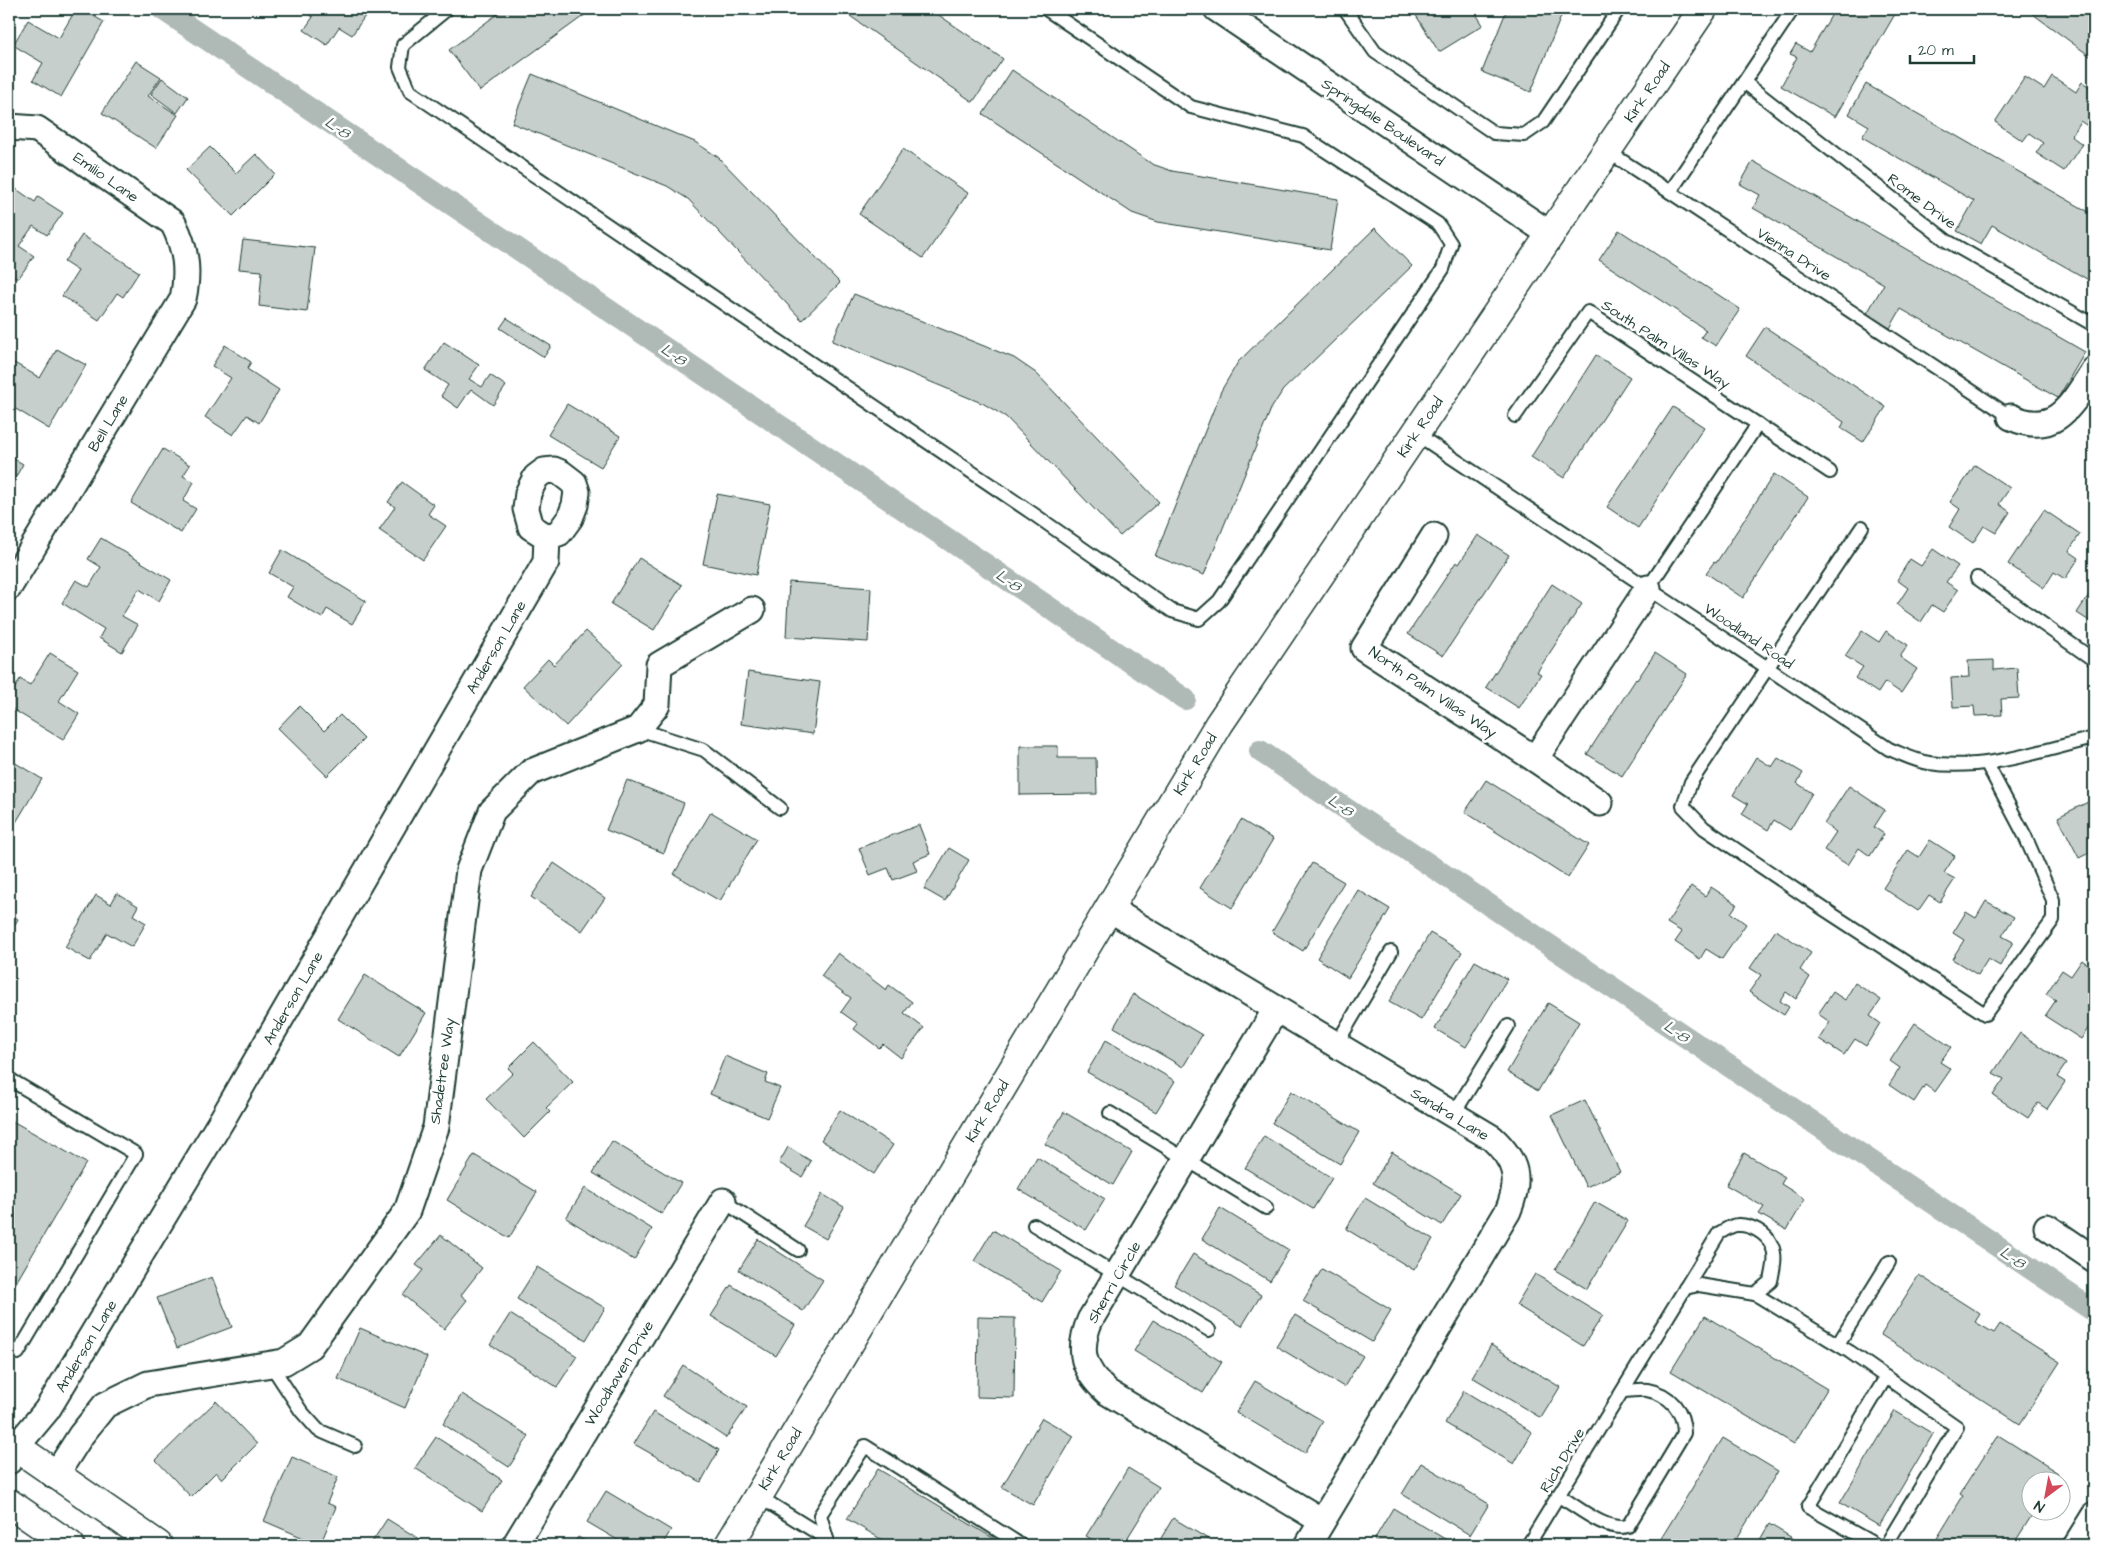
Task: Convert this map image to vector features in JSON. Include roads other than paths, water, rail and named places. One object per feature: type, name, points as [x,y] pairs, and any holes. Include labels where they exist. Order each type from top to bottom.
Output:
[{"type":"street","name":"Springdale Boulevard","points":[[1216,9],[1550,234]]},
{"type":"street","name":"Kirk Road","points":[[729,1545],[1219,724],[1703,9]]},
{"type":"street","name":"Emilio Lane","points":[[9,127],[38,129],[173,223],[185,252]]},
{"type":"street","name":"Bell Lane","points":[[9,587],[183,299],[187,276],[185,252]]},
{"type":"street","points":[[2011,417],[2024,423],[2039,424],[2053,421],[2066,412],[2094,370]]},
{"type":"street","name":"North Palm Villas Way","points":[[1434,536],[1364,648],[1600,803]]},
{"type":"street","name":"Anderson Lane","points":[[11,1451],[47,1410],[244,1082],[546,562],[547,537]]},
{"type":"street","points":[[1535,759],[1648,588]]},
{"type":"street","name":"Shadetree Way","points":[[55,1476],[81,1435],[105,1405],[148,1384],[284,1362],[310,1346],[407,1211],[436,1127],[468,870],[492,811],[531,772],[638,729],[657,705],[659,665],[752,610]]},
{"type":"street","name":"Sandra Lane","points":[[1108,908],[1492,1138],[1504,1150],[1512,1164],[1516,1180],[1514,1196],[1508,1211],[1308,1545]]},
{"type":"street","name":"Sherri Circle","points":[[1276,1009],[1090,1320],[1084,1335],[1083,1351],[1086,1367],[1094,1381],[1107,1392],[1322,1521]]},
{"type":"street","name":"Woodhaven Drive","points":[[515,1545],[724,1201]]},
{"type":"street","points":[[2047,1227],[2094,1259]]},
{"type":"street","points":[[11,1451],[55,1476],[158,1545]]},
{"type":"street","points":[[9,1504],[70,1545]]},
{"type":"street","points":[[2076,1545],[2094,1516]]},
{"type":"lane","points":[[447,9],[403,45],[400,67],[410,91],[1016,502],[1172,611],[1198,618],[1219,601],[1443,269],[1451,244],[1438,224],[1303,136],[1190,107],[1063,13],[1046,9]]},
{"type":"lane","points":[[1345,9],[1375,52],[1494,133],[1524,135],[1543,122],[1619,9]]},
{"type":"lane","points":[[1670,192],[1793,9]]},
{"type":"lane","name":"Rome Drive","points":[[1744,82],[1947,241],[2094,326]]},
{"type":"lane","name":"Vienna Drive","points":[[1607,151],[2011,417]]},
{"type":"lane","name":"South Palm Villas Way","points":[[1515,416],[1588,312],[1830,472]]},
{"type":"lane","points":[[1648,588],[1758,424]]},
{"type":"lane","name":"Woodland Road","points":[[1416,433],[1896,752],[1929,763],[1987,764],[2094,738]]},
{"type":"lane","points":[[1862,527],[1691,782],[1683,806],[1712,833],[1985,1014],[2053,920],[2054,900],[2025,836],[1987,764]]},
{"type":"lane","points":[[1978,578],[2094,660]]},
{"type":"lane","points":[[638,729],[704,750],[780,808]]},
{"type":"lane","points":[[1336,1045],[1391,952]]},
{"type":"lane","points":[[1453,1115],[1508,1026]]},
{"type":"lane","points":[[9,1079],[136,1154],[18,1353],[9,1347]]},
{"type":"lane","points":[[1110,1113],[1266,1208]]},
{"type":"lane","points":[[724,1201],[798,1250]]},
{"type":"lane","points":[[1034,1225],[1209,1330]]},
{"type":"lane","name":"Rich Drive","points":[[1528,1545],[1719,1233],[1735,1225],[1750,1226],[1765,1235],[1773,1246],[1775,1261],[1771,1281],[1755,1294]]},
{"type":"lane","points":[[1838,1344],[1890,1262]]},
{"type":"lane","points":[[1685,1288],[1699,1285],[1755,1294],[1838,1344],[1957,1427],[1886,1545]]},
{"type":"lane","points":[[271,1365],[301,1411],[318,1430],[355,1446]]},
{"type":"lane","points":[[1876,1545],[1808,1507],[1886,1377]]},
{"type":"lane","points":[[1559,1496],[1609,1526],[1618,1529],[1628,1526],[1633,1518],[1684,1433],[1684,1421],[1676,1406],[1662,1396],[1646,1390],[1624,1391]]},
{"type":"lane","points":[[829,1543],[820,1515],[865,1446],[1022,1545]]},
{"type":"lane","points":[[758,1496],[829,1543]]},
{"type":"waterway","name":"L-8","points":[[162,9],[1185,699]]},
{"type":"waterway","name":"L-8","points":[[1260,751],[2094,1311]]}]
